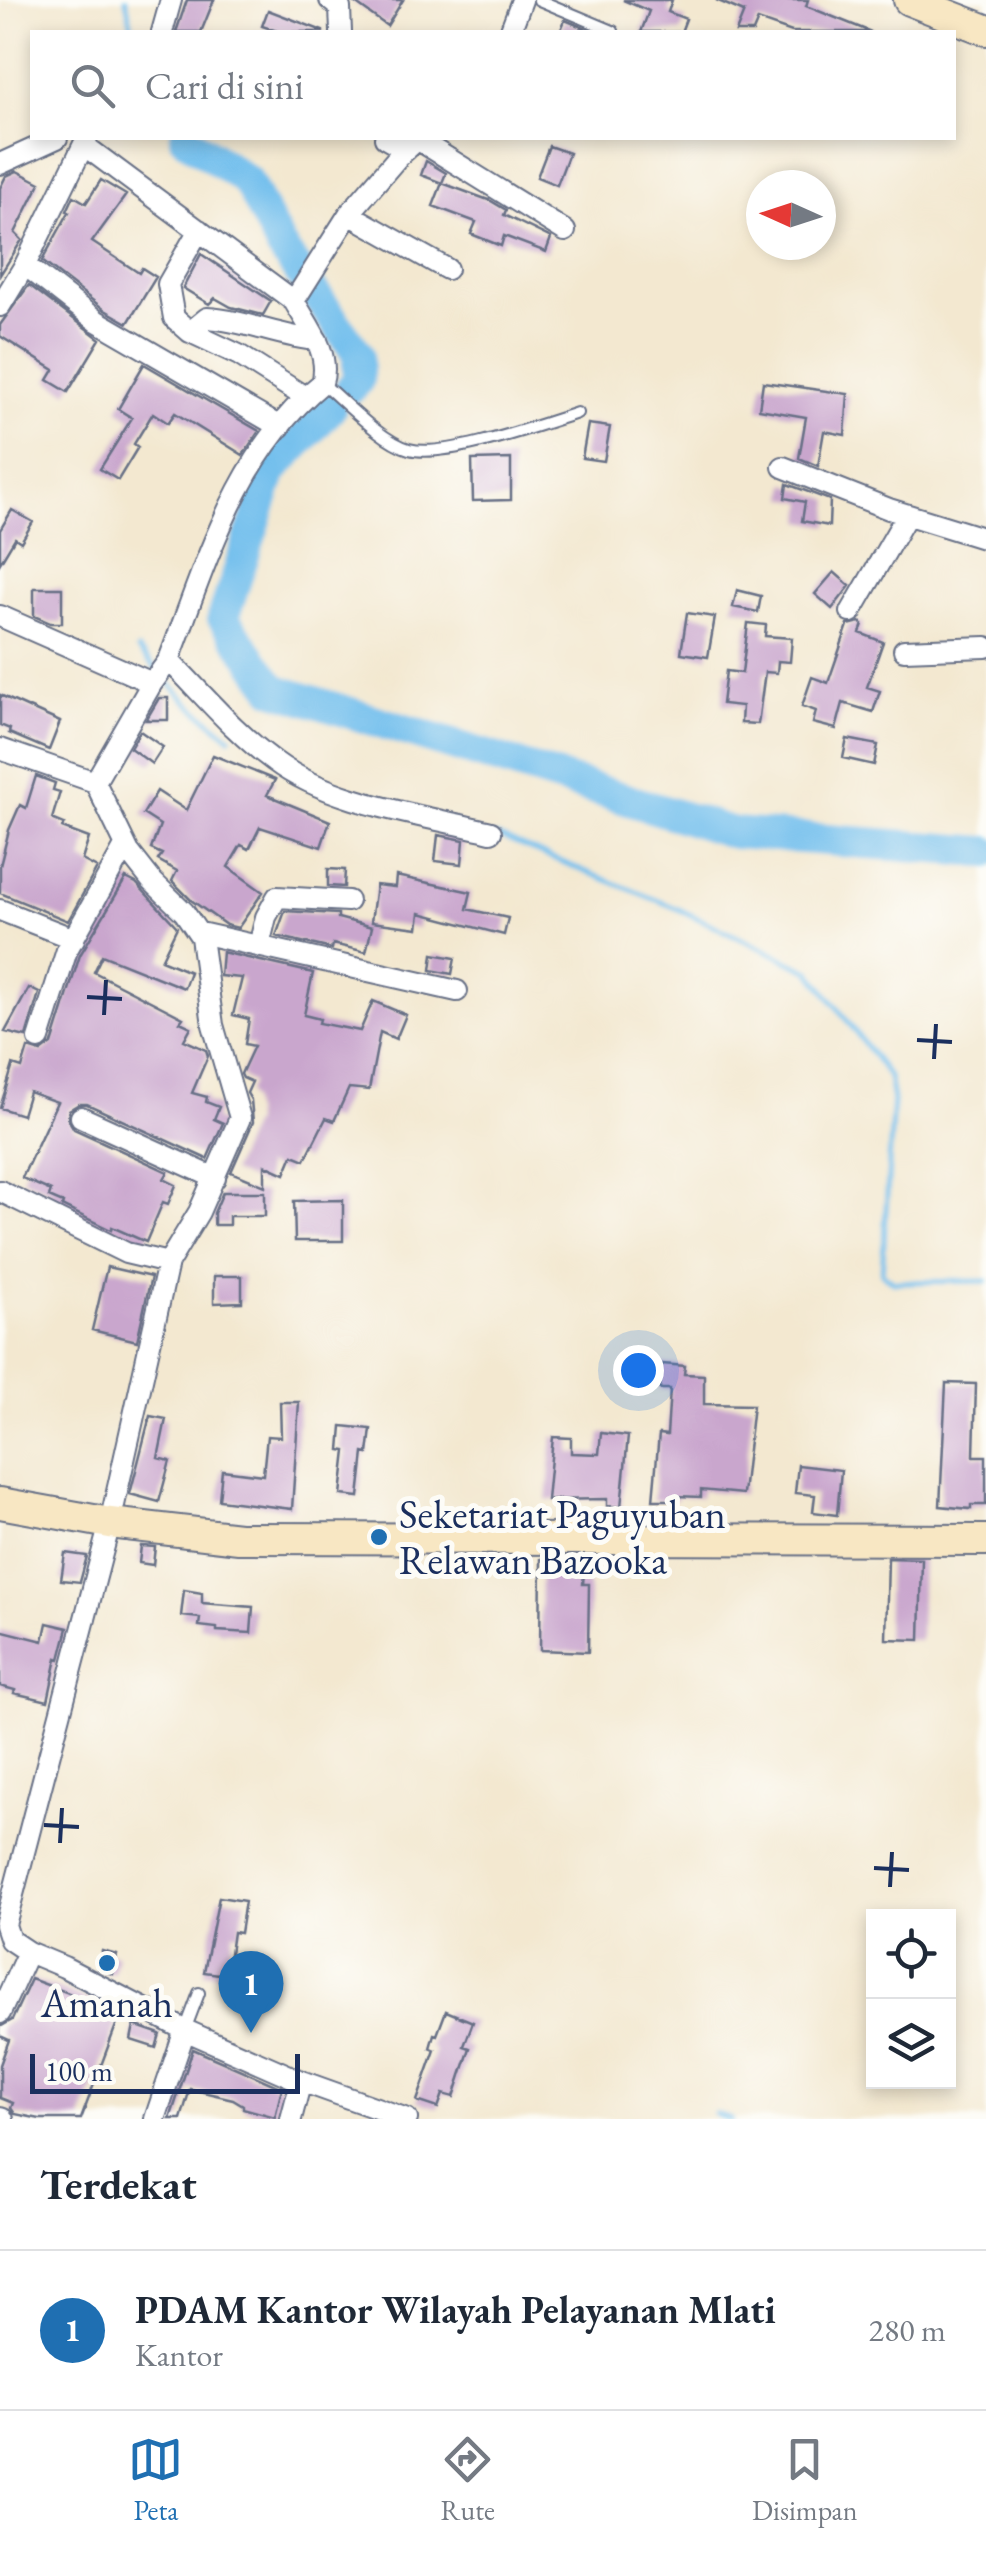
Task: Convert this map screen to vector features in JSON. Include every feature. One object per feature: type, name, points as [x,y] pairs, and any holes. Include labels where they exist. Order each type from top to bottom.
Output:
[{"type":"main road","points":[[909,0],[986,30]]},
{"type":"main road","points":[[0,1504],[110,1523],[239,1538],[986,1540]]},
{"type":"street","points":[[163,30],[171,0]]},
{"type":"street","points":[[330,0],[340,8],[341,30]]},
{"type":"street","points":[[511,30],[522,0]]},
{"type":"street","points":[[0,164],[53,140]]},
{"type":"street","points":[[0,306],[25,265],[86,142],[199,230],[301,290],[325,363],[314,390],[244,474],[161,671],[94,782]]},
{"type":"street","points":[[301,290],[349,214],[414,142],[564,231]]},
{"type":"street","points":[[349,214],[447,269]]},
{"type":"street","points":[[199,230],[168,284],[174,318],[190,332],[314,390]]},
{"type":"street","points":[[25,265],[97,321],[280,427]]},
{"type":"street","points":[[190,332],[207,318],[317,340]]},
{"type":"street","points":[[782,466],[907,515],[986,539]]},
{"type":"street","points":[[851,612],[907,515]]},
{"type":"street","points":[[0,616],[161,671],[294,774],[343,795],[491,832]]},
{"type":"street","points":[[904,650],[986,648]]},
{"type":"street","points":[[0,749],[94,782],[125,846],[150,880],[200,933],[213,1025],[240,1118],[215,1178],[168,1263],[110,1523],[2,1924],[10,1940],[28,1952],[80,1974],[185,2030],[301,2082],[407,2119]]},
{"type":"street","points":[[39,1039],[74,939],[125,846]]},
{"type":"street","points":[[259,946],[266,917],[277,897],[348,900]]},
{"type":"street","points":[[0,910],[74,939]]},
{"type":"street","points":[[200,933],[457,990]]},
{"type":"street","points":[[81,1117],[215,1178]]},
{"type":"street","points":[[0,1190],[126,1253],[168,1263]]},
{"type":"street","points":[[0,2013],[28,1952]]},
{"type":"street","points":[[154,2119],[185,2030]]},
{"type":"street","points":[[292,2119],[301,2082]]},
{"type":"lane","points":[[539,0],[608,30]]},
{"type":"lane","points":[[314,390],[410,450],[464,445],[577,413]]},
{"type":"lane","points":[[185,2030],[198,1993]]},
{"type":"building","points":[[187,0],[214,0],[202,30],[177,30]]},
{"type":"building","points":[[351,0],[403,0],[387,26]]},
{"type":"building","points":[[623,0],[672,0],[668,12],[686,19],[682,30],[642,30],[649,11]]},
{"type":"building","points":[[716,0],[808,0],[806,6],[866,30],[786,30],[758,20],[754,30],[737,30],[744,12]]},
{"type":"building","points":[[268,10],[320,30],[274,30],[262,26]]},
{"type":"building","points":[[565,20],[589,30],[561,30]]},
{"type":"building","points":[[549,146],[569,153],[557,185],[537,177]]},
{"type":"building","points":[[426,161],[446,173],[442,183],[421,175]]},
{"type":"building","points":[[17,171],[40,183],[15,233],[22,240],[0,275],[0,188],[6,176]]},
{"type":"building","points":[[101,180],[126,195],[92,242],[139,273],[142,268],[156,277],[128,323],[42,261],[74,196],[86,203]]},
{"type":"building","points":[[442,183],[491,201],[506,210],[504,215],[551,238],[546,252],[504,236],[501,246],[471,234],[476,222],[433,206]]},
{"type":"building","points":[[201,254],[271,301],[263,315],[231,307],[215,298],[209,304],[183,288]]},
{"type":"building","points":[[29,285],[100,339],[68,392],[48,380],[54,370],[0,336],[0,325]]},
{"type":"building","points":[[144,364],[259,431],[243,455],[175,413],[168,423],[153,413],[118,480],[100,469],[132,418],[118,409]]},
{"type":"building","points":[[763,382],[848,394],[845,435],[824,431],[818,466],[799,458],[806,417],[759,409]]},
{"type":"building","points":[[588,424],[610,427],[604,461],[582,458]]},
{"type":"building","points":[[511,459],[511,500],[473,501],[472,460]]},
{"type":"building","points":[[787,484],[830,500],[829,526],[802,521],[805,502],[785,498]]},
{"type":"building","points":[[12,510],[33,522],[21,542],[15,538],[0,563],[0,530]]},
{"type":"building","points":[[834,572],[850,586],[832,609],[815,594]]},
{"type":"building","points":[[34,588],[62,588],[62,623],[34,616]]},
{"type":"building","points":[[737,590],[761,596],[758,612],[733,607]]},
{"type":"building","points":[[687,613],[715,617],[708,657],[681,653]]},
{"type":"building","points":[[860,622],[860,633],[883,642],[867,687],[880,691],[873,712],[843,703],[836,729],[813,723],[816,711],[802,706],[812,677],[828,683],[848,625]]},
{"type":"building","points":[[748,623],[766,625],[765,636],[792,638],[790,662],[778,661],[777,673],[765,672],[758,724],[741,723],[742,706],[722,704],[726,671],[742,673]]},
{"type":"building","points":[[0,695],[60,722],[49,750],[9,733],[10,729],[0,725]]},
{"type":"building","points":[[159,698],[168,698],[168,720],[146,720]]},
{"type":"building","points":[[140,731],[163,747],[152,764],[130,748]]},
{"type":"building","points":[[847,739],[878,745],[874,765],[843,758]]},
{"type":"building","points":[[213,755],[275,780],[267,795],[330,821],[321,847],[260,827],[249,849],[241,845],[228,867],[263,892],[238,928],[226,925],[172,881],[177,871],[158,860],[162,854],[151,849],[160,825],[143,814],[157,791],[186,810]]},
{"type":"building","points":[[36,776],[55,783],[53,790],[60,792],[52,819],[64,824],[62,828],[89,838],[82,860],[97,868],[68,921],[0,893],[0,866],[9,830],[20,805],[26,808]]},
{"type":"building","points":[[438,835],[464,840],[462,864],[435,861]]},
{"type":"building","points":[[328,869],[345,870],[344,887],[328,886]]},
{"type":"building","points":[[396,876],[471,892],[467,909],[508,918],[504,935],[420,913],[418,928],[371,922],[376,885],[395,887]]},
{"type":"building","points":[[126,878],[136,883],[177,927],[161,960],[190,972],[184,988],[102,955],[94,972],[183,1018],[180,1022],[191,1027],[184,1040],[206,1050],[208,1056],[192,1093],[207,1097],[206,1102],[219,1107],[214,1119],[223,1123],[207,1159],[87,1104],[69,1110],[68,1119],[74,1129],[168,1172],[164,1179],[176,1185],[168,1204],[163,1202],[146,1242],[62,1206],[63,1203],[49,1197],[51,1191],[22,1178],[57,1102],[29,1092],[22,1115],[0,1108],[13,1065],[22,1068],[28,1048],[41,1052],[52,1044],[80,955]]},
{"type":"building","points":[[285,911],[338,914],[338,918],[372,927],[366,952],[276,936]]},
{"type":"building","points":[[222,952],[313,973],[304,1015],[320,1019],[319,1023],[360,1031],[373,1001],[406,1015],[396,1039],[380,1032],[369,1090],[349,1088],[334,1121],[326,1118],[305,1160],[293,1155],[285,1174],[265,1165],[265,1186],[231,1172],[253,1122],[247,1093],[252,1082],[241,1074],[254,1046],[245,1044],[249,1019],[233,1015],[242,978],[220,976]]},
{"type":"building","points":[[433,954],[455,958],[452,974],[431,970]]},
{"type":"building","points":[[29,988],[39,993],[26,1037],[5,1032]]},
{"type":"building","points":[[223,1192],[265,1192],[265,1216],[229,1216],[229,1225],[214,1225],[214,1213]]},
{"type":"building","points":[[343,1200],[343,1241],[295,1241],[294,1201]]},
{"type":"building","points":[[107,1267],[151,1277],[137,1341],[92,1330]]},
{"type":"building","points":[[214,1276],[242,1276],[242,1302],[214,1303]]},
{"type":"building","points":[[662,1364],[685,1366],[684,1374],[704,1375],[704,1404],[753,1405],[743,1494],[701,1490],[701,1497],[653,1500],[659,1434],[667,1435],[670,1389],[660,1389]]},
{"type":"building","points":[[946,1383],[976,1384],[974,1456],[986,1456],[986,1505],[971,1505],[971,1509],[940,1506]]},
{"type":"building","points":[[280,1402],[299,1402],[292,1509],[219,1500],[222,1470],[263,1475],[267,1436],[281,1437]]},
{"type":"building","points":[[150,1416],[166,1419],[158,1458],[170,1461],[159,1502],[130,1494]]},
{"type":"building","points":[[342,1426],[371,1429],[359,1497],[341,1495],[346,1451],[340,1450]]},
{"type":"building","points":[[601,1433],[628,1436],[621,1507],[607,1506],[607,1499],[547,1500],[553,1437],[571,1438],[571,1453],[599,1454]]},
{"type":"building","points":[[798,1465],[841,1470],[837,1515],[813,1512],[815,1495],[795,1493]]},
{"type":"building","points":[[141,1546],[155,1547],[153,1565],[139,1563]]},
{"type":"building","points":[[65,1553],[87,1556],[80,1582],[61,1580]]},
{"type":"building","points":[[888,1558],[922,1559],[920,1640],[886,1639]]},
{"type":"building","points":[[541,1559],[585,1561],[583,1584],[589,1584],[588,1652],[540,1650]]},
{"type":"building","points":[[184,1590],[202,1593],[202,1603],[253,1607],[251,1633],[217,1631],[199,1626],[200,1618],[181,1616]]},
{"type":"building","points":[[47,1623],[68,1628],[48,1701],[0,1686],[0,1630],[43,1641]]},
{"type":"building","points":[[219,1897],[245,1901],[240,1933],[233,1932],[227,1975],[204,1972]]},
{"type":"building","name":"Amanah","points":[[102,1951],[117,1955],[113,1974],[98,1969]]},
{"type":"building","points":[[31,1979],[90,2001],[92,1997],[121,2012],[81,2119],[40,2119],[15,2114],[13,2103],[0,2098],[0,2065],[9,2040],[0,2036],[0,2027],[12,2020]]},
{"type":"building","points":[[446,2011],[473,2022],[464,2046],[470,2048],[454,2097],[443,2094],[438,2108],[417,2101],[435,2050],[430,2048],[434,2034],[437,2035]]},
{"type":"building","points":[[134,2025],[160,2034],[156,2048],[131,2040]]},
{"type":"building","points":[[193,2049],[282,2088],[275,2117],[243,2108],[233,2099],[190,2089],[181,2119],[170,2119]]},
{"type":"waterway","points":[[126,0],[133,30]]},
{"type":"waterway","points":[[188,140],[247,181],[281,247],[358,354],[358,380],[351,388]]},
{"type":"waterway","points":[[330,409],[272,471],[223,618],[274,689],[734,833],[986,852]]},
{"type":"waterway","points":[[138,650],[157,670]]},
{"type":"waterway","points":[[164,678],[230,737]]},
{"type":"waterway","points":[[497,836],[674,907],[810,971],[889,1077],[893,1100],[882,1273],[894,1282],[986,1281]]},
{"type":"waterway","points":[[715,2114],[731,2119]]},
{"type":"place","name":"Seketariat Paguyuban Relawan Bazooka","points":[[379,1537]]},
{"type":"place","name":"Amanah","points":[[107,1963]]},
{"type":"place","name":"PDAM Kantor Wilayah Pelayanan Mlati","points":[[251,2033]]}]
